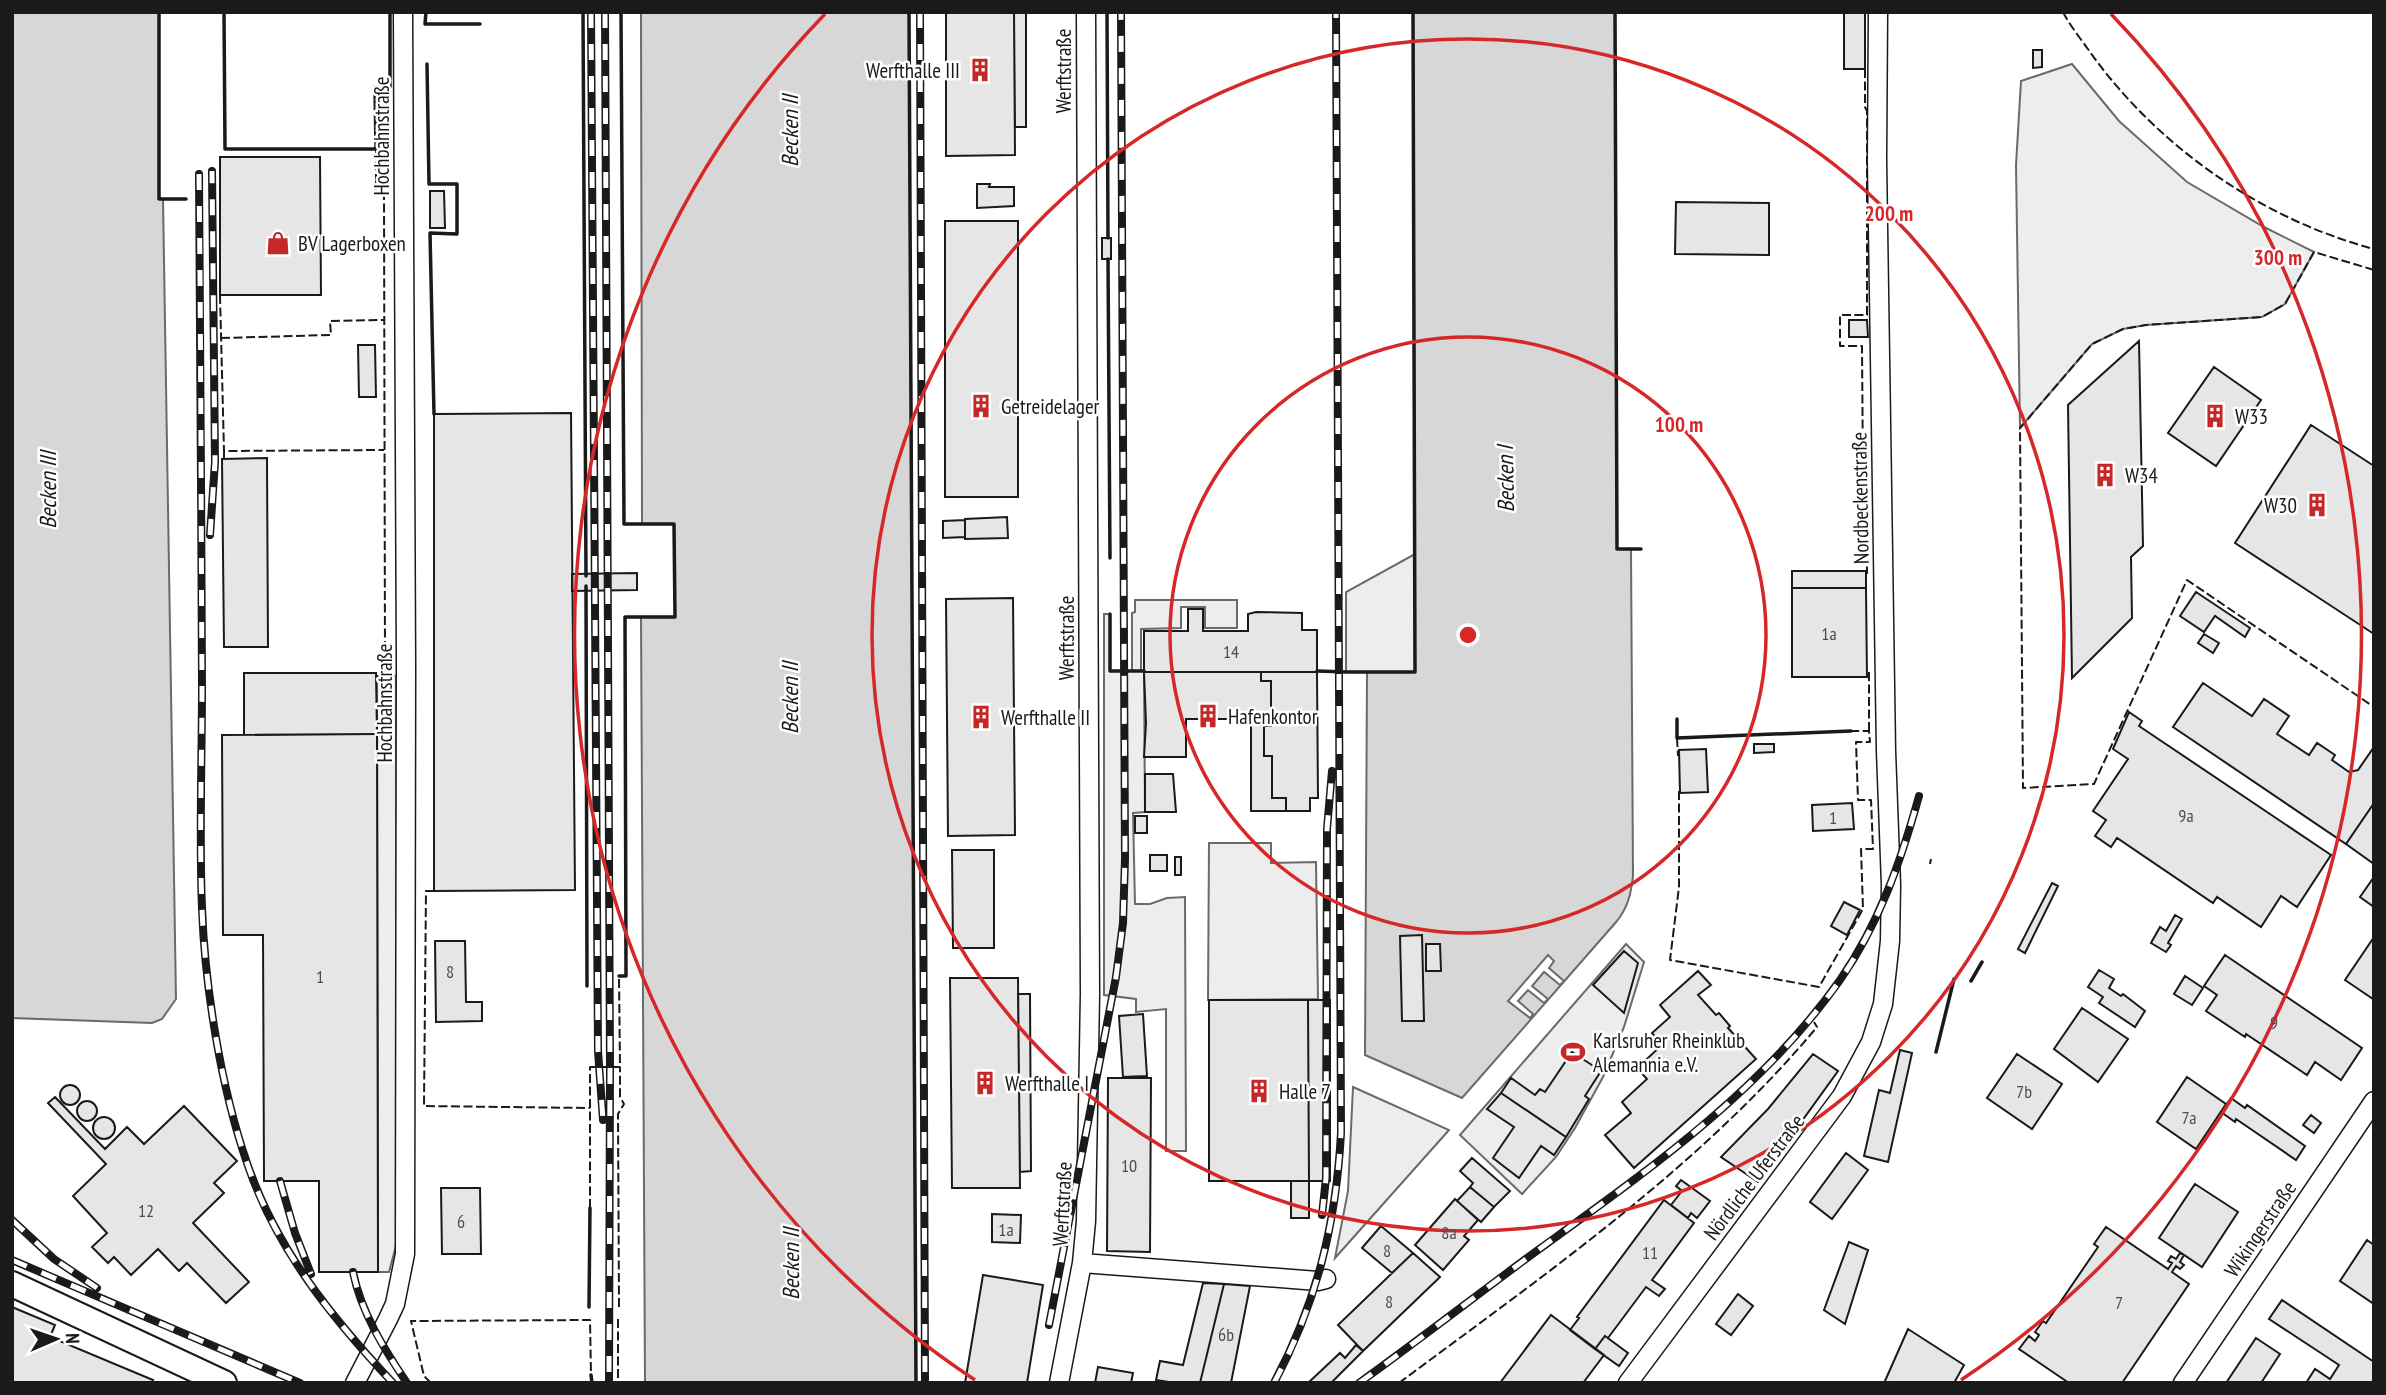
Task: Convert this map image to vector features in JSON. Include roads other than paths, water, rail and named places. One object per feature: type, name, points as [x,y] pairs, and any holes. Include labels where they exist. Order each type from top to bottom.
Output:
[{"type":"main road","points":[[12,1284],[224,1383]]},
{"type":"street","name":"Hochbahnstraße","points":[[355,1383],[395,1304],[405,1254],[407,666],[403,12]]},
{"type":"street","name":"Werftstraße","points":[[1059,1383],[1082,1263],[1086,1221],[1090,994],[1086,12]]},
{"type":"street","name":"Nordbeckenstraße","points":[[1878,12],[1886,737],[1891,882],[1886,983]]},
{"type":"street","name":"Nördliche Uferstraße","points":[[1628,1383],[1842,1096],[1871,1042],[1883,1004],[1886,983]]},
{"type":"street","name":"Wikingerstraße","points":[[2183,1383],[2374,1101]]},
{"type":"street","name":"Werftstraße","points":[[1082,1263],[1318,1281],[1326,1279]]},
{"type":"water","name":"Becken III","points":[[12,12],[159,12],[159,198],[163,199],[176,999],[162,1019],[152,1023],[12,1018]]},
{"type":"water","name":"Becken II","points":[[641,12],[909,12],[916,1383],[645,1383],[641,617],[675,617],[674,524],[642,524]]},
{"type":"water","name":"Becken I","points":[[1413,12],[1615,12],[1617,549],[1631,549],[1633,876],[1630,894],[1621,916],[1462,1098],[1365,1055],[1367,672],[1415,672]]},
{"type":"railway","points":[[591,12],[598,1051],[603,1120]]},
{"type":"railway","points":[[605,12],[609,1383]]},
{"type":"railway","points":[[920,12],[925,1383]]},
{"type":"railway","points":[[1049,1325],[1116,977],[1123,923],[1125,859],[1121,12]]},
{"type":"railway","points":[[1274,1383],[1302,1323],[1322,1262],[1334,1199],[1341,1133],[1336,12]]},
{"type":"railway","points":[[210,535],[215,462],[212,171]]},
{"type":"railway","points":[[199,174],[201,881],[207,971],[216,1037],[238,1134],[273,1225],[328,1308],[393,1383]]},
{"type":"railway","points":[[1322,1215],[1326,1178],[1327,829],[1332,771]]},
{"type":"railway","points":[[1359,1383],[1661,1159],[1738,1094],[1775,1058],[1809,1021],[1854,959],[1887,891],[1919,796]]},
{"type":"railway","points":[[280,1181],[295,1233],[311,1274]]},
{"type":"railway","points":[[12,1220],[54,1259],[97,1288]]},
{"type":"railway","points":[[12,1260],[300,1383]]},
{"type":"railway","points":[[353,1272],[368,1316],[407,1383]]},
{"type":"place","name":"Werfthalle III","points":[[980,70]]},
{"type":"place","name":"BV Lagerboxen","points":[[278,243]]},
{"type":"place","name":"Getreidelager","points":[[981,406]]},
{"type":"place","name":"W33","points":[[2215,416]]},
{"type":"place","name":"W34","points":[[2105,475]]},
{"type":"place","name":"W30","points":[[2317,505]]},
{"type":"place","name":"Hafenkontor","points":[[1208,716]]},
{"type":"place","name":"Werfthalle II","points":[[981,717]]},
{"type":"place","name":"Karlsruher Rheinklub Alemannia e.V.","points":[[1573,1052]]},
{"type":"place","name":"Werfthalle I","points":[[985,1083]]},
{"type":"place","name":"Halle 7","points":[[1259,1091]]}]
